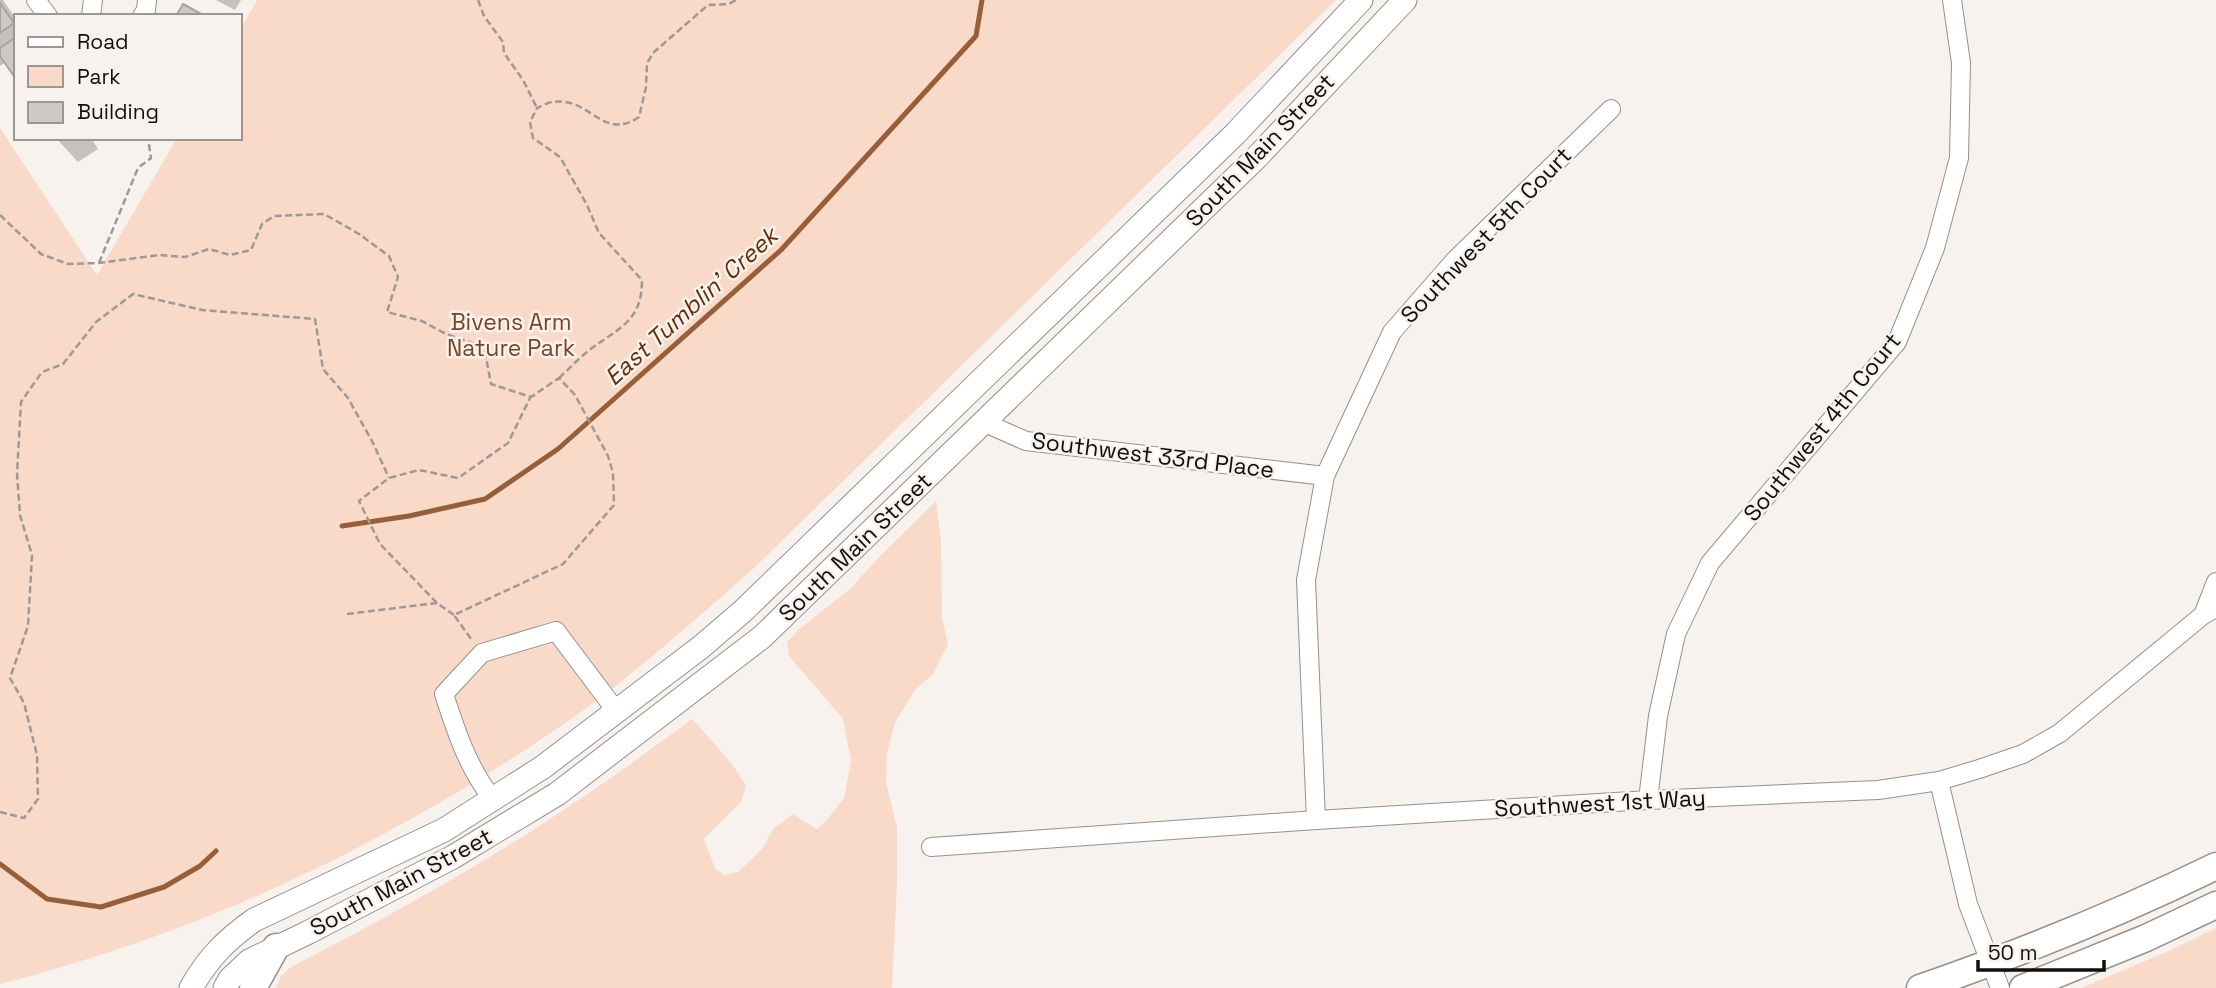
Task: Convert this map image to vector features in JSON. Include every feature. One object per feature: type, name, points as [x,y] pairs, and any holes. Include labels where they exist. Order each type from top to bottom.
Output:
[{"type":"highway","points":[[1920,988],[1995,976],[2216,866]]},
{"type":"highway","points":[[2023,988],[2146,938],[2216,905]]},
{"type":"highway","points":[[253,988],[276,947]]},
{"type":"main road","name":"South Main Street","points":[[191,988],[206,964],[227,939],[254,920],[444,830],[543,767],[701,647],[743,611],[1235,134],[1361,0]]},
{"type":"main road","name":"South Main Street","points":[[225,988],[248,961],[453,857],[557,794],[762,638],[1257,157],[1405,0]]},
{"type":"main road","points":[[961,401],[983,422]]},
{"type":"main road","points":[[701,647],[721,669]]},
{"type":"main road","points":[[492,798],[528,812]]},
{"type":"street","name":"Southwest 4th Court","points":[[1648,800],[1658,716],[1676,634],[1710,563],[1897,342],[1936,248],[1959,158],[1961,63],[1952,0]]},
{"type":"street","name":"Southwest 5th Court","points":[[1316,820],[1306,580],[1325,476],[1392,332],[1454,260],[1611,108]]},
{"type":"street","name":"Southwest 33rd Place","points":[[983,422],[1026,441],[1325,476]]},
{"type":"street","points":[[2210,612],[2216,582]]},
{"type":"street","name":"Southwest 1st Way","points":[[930,847],[1648,800],[1878,790],[1938,781],[2023,754],[2060,733],[2210,612]]},
{"type":"street","points":[[492,798],[477,779],[454,726],[444,694],[482,653],[556,631],[617,712]]},
{"type":"street","points":[[1938,781],[1968,904],[1995,976]]},
{"type":"path","points":[[478,0],[484,16],[503,42],[504,53],[537,108]]},
{"type":"path","points":[[482,653],[454,615],[437,603],[380,544],[359,500],[389,478],[419,470],[458,478],[509,443],[531,397],[559,378],[591,349],[623,328],[642,299],[642,280],[599,233],[587,205],[560,157],[533,138],[530,122],[537,108],[553,102],[575,104],[613,126],[628,124],[639,117],[646,87],[647,63],[654,52],[708,5],[729,4],[736,0]]},
{"type":"path","points":[[99,263],[138,168],[151,158],[148,140]]},
{"type":"path","points":[[0,215],[41,254],[68,264],[159,255],[185,257],[209,249],[230,256],[251,250],[262,224],[274,216],[324,214],[359,234],[389,256],[398,278],[387,312],[422,321],[446,334],[484,347],[491,384],[531,397]]},
{"type":"path","points":[[0,812],[24,818],[38,800],[37,755],[24,703],[10,678],[28,626],[32,555],[20,515],[17,474],[21,402],[42,372],[63,363],[96,322],[133,294],[202,310],[314,319],[323,369],[348,398],[389,478]]},
{"type":"path","points":[[454,615],[563,564],[614,505],[613,473],[608,456],[575,395],[559,378]]},
{"type":"path","points":[[346,614],[437,603]]},
{"type":"green space","name":"Bivens Arm Nature Park","points":[[257,0],[1336,0],[752,570],[656,653],[581,712],[443,801],[327,864],[267,892],[144,940],[0,984],[0,128],[97,275],[176,140],[242,140],[242,26]]},
{"type":"green space","points":[[936,501],[941,540],[942,618],[948,644],[933,674],[915,690],[895,723],[887,753],[886,782],[897,828],[892,988],[276,988],[281,976],[291,967],[482,862],[605,782],[692,719],[728,760],[746,786],[741,802],[704,839],[715,868],[724,875],[738,872],[762,849],[774,828],[793,814],[817,829],[844,798],[851,760],[843,719],[789,656],[787,642],[851,588]]},
{"type":"green space","points":[[2216,928],[2216,988],[2081,988],[2171,950]]},
{"type":"building","points":[[0,3],[14,23],[0,33]]},
{"type":"building","points":[[183,4],[201,14],[177,14]]},
{"type":"building","points":[[14,38],[14,76],[0,56],[0,48]]},
{"type":"waterway","name":"East Tumblin' Creek","points":[[342,526],[409,516],[485,499],[558,449],[781,250],[976,36],[982,0]]},
{"type":"waterway","name":"East Tumblin' Creek","points":[[0,864],[47,899],[101,907],[164,887],[200,866],[216,851]]}]
